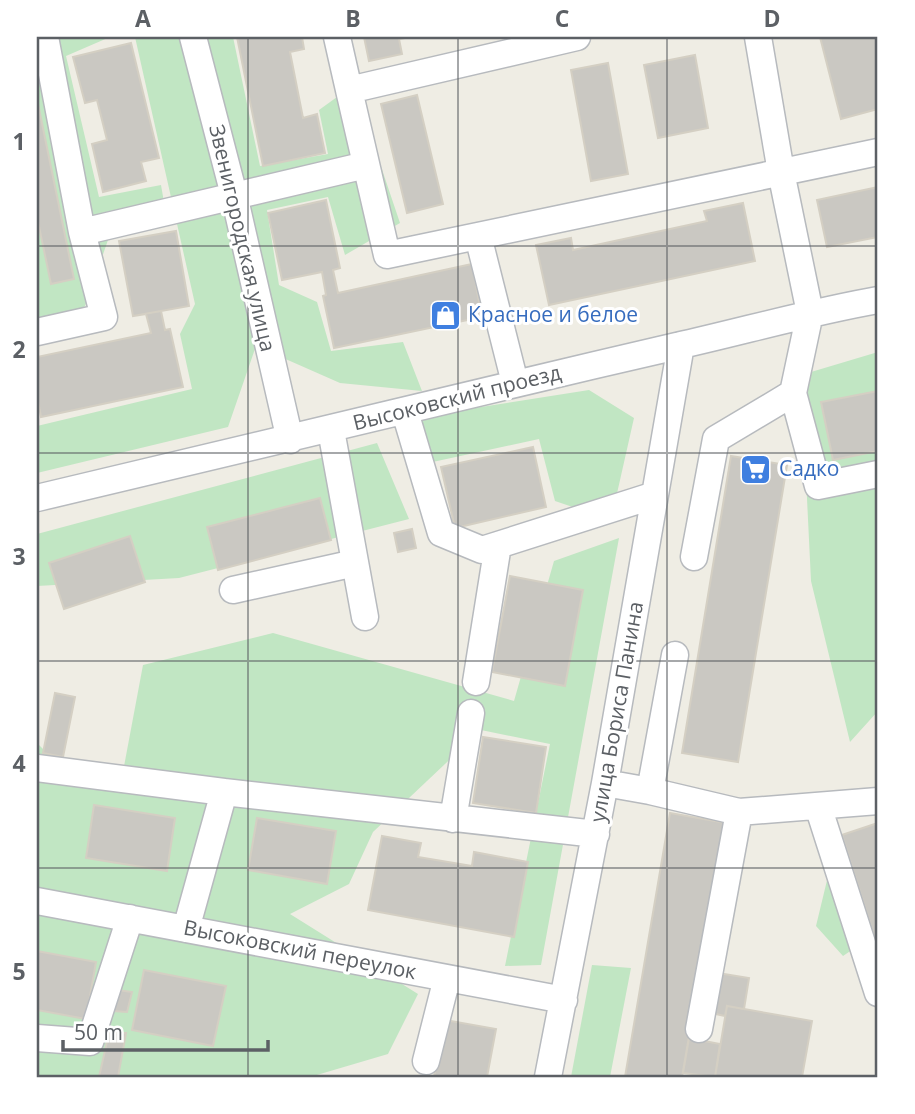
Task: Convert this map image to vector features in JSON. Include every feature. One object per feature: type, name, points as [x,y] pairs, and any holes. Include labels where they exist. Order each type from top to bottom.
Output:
[{"type":"street","points":[[37,332],[104,317],[82,232],[45,37]]},
{"type":"street","name":"Звенигородская улица","points":[[193,37],[234,195],[289,440]]},
{"type":"street","points":[[337,37],[387,255],[878,152]]},
{"type":"street","points":[[349,90],[544,40],[577,37]]},
{"type":"street","points":[[758,37],[781,172],[810,313],[793,393],[818,486],[878,474]]},
{"type":"street","points":[[82,232],[366,165]]},
{"type":"street","points":[[478,236],[515,383]]},
{"type":"street","name":"Высоковский проезд","points":[[37,498],[331,430],[810,313],[878,300]]},
{"type":"street","name":"улица Бориса Панина","points":[[548,1077],[596,834],[681,345]]},
{"type":"street","points":[[694,557],[716,439],[793,393]]},
{"type":"street","points":[[405,412],[442,533],[482,550],[655,495]]},
{"type":"street","points":[[331,430],[365,617]]},
{"type":"street","points":[[476,682],[498,545]]},
{"type":"street","points":[[233,590],[355,563]]},
{"type":"street","points":[[650,791],[676,655]]},
{"type":"street","points":[[453,819],[471,713]]},
{"type":"street","points":[[37,768],[596,834]]},
{"type":"street","points":[[605,783],[739,812],[878,801]]},
{"type":"street","points":[[186,929],[224,792]]},
{"type":"street","points":[[818,806],[878,993]]},
{"type":"street","points":[[699,1029],[739,812]]},
{"type":"street","name":"Высоковский переулок","points":[[37,901],[564,1000]]},
{"type":"street","points":[[37,1038],[90,1042],[130,919]]},
{"type":"street","points":[[426,1061],[447,978]]},
{"type":"green space","points":[[37,37],[110,37],[66,56],[99,197],[161,185],[168,225],[108,240],[85,306],[37,341]]},
{"type":"green space","points":[[135,37],[233,37],[260,166],[328,154],[319,110],[337,97],[365,119],[400,223],[345,255],[328,197],[267,210],[279,285],[317,302],[331,351],[403,342],[422,391],[340,383],[256,346],[228,427],[37,473],[37,426],[192,389],[180,334],[195,304]]},
{"type":"green space","points":[[878,352],[878,711],[850,742],[811,581],[801,375]]},
{"type":"green space","points":[[589,390],[634,418],[611,520],[555,501],[539,439],[428,463],[417,417]]},
{"type":"green space","points":[[377,443],[409,519],[179,578],[37,586],[37,534]]},
{"type":"green space","points":[[619,538],[541,965],[505,966],[550,744],[481,730],[373,832],[349,884],[290,914],[418,994],[388,1054],[310,1077],[37,1077],[37,743],[66,772],[122,777],[143,665],[273,633],[514,701],[554,561]]},
{"type":"green space","points":[[836,843],[868,939],[843,956],[816,926]]},
{"type":"green space","points":[[592,965],[631,968],[610,1077],[571,1077]]},
{"type":"building","points":[[237,37],[302,37],[304,49],[290,52],[303,118],[317,114],[325,153],[263,166]]},
{"type":"building","points":[[364,37],[411,37],[399,39],[402,54],[369,61]]},
{"type":"building","points":[[820,37],[878,37],[878,109],[841,119]]},
{"type":"building","points":[[131,43],[159,158],[141,162],[146,181],[103,192],[92,144],[107,140],[97,100],[85,103],[73,57]]},
{"type":"building","points":[[695,55],[708,128],[658,138],[644,65]]},
{"type":"building","points":[[608,63],[628,174],[591,181],[571,70]]},
{"type":"building","points":[[417,95],[443,204],[407,213],[381,104]]},
{"type":"building","points":[[37,99],[74,279],[51,284],[37,217]]},
{"type":"building","points":[[878,187],[878,237],[827,247],[817,200]]},
{"type":"building","points":[[326,200],[340,268],[333,270],[338,293],[472,264],[482,317],[334,348],[323,296],[326,295],[322,272],[282,280],[268,213]]},
{"type":"building","points":[[743,203],[755,261],[549,305],[536,245],[571,238],[573,250],[707,221],[704,211]]},
{"type":"building","points":[[176,231],[189,306],[161,311],[165,330],[170,329],[183,387],[41,417],[37,396],[37,357],[151,333],[146,314],[133,316],[119,241]]},
{"type":"building","points":[[176,231],[189,306],[133,316],[119,241]]},
{"type":"building","points":[[878,391],[878,451],[833,460],[821,402]]},
{"type":"building","points":[[533,447],[546,507],[455,528],[441,467]]},
{"type":"building","points":[[731,456],[787,465],[738,762],[682,753]]},
{"type":"building","points":[[320,498],[331,540],[218,570],[207,527]]},
{"type":"building","points":[[412,529],[416,548],[398,552],[394,533]]},
{"type":"building","points":[[130,536],[145,582],[64,609],[49,563]]},
{"type":"building","points":[[510,576],[583,590],[565,686],[492,672]]},
{"type":"building","points":[[55,693],[75,697],[63,757],[43,753]]},
{"type":"building","points":[[483,737],[546,747],[536,813],[473,803]]},
{"type":"building","points":[[94,805],[175,818],[167,871],[86,858]]},
{"type":"building","points":[[670,813],[726,823],[682,1077],[625,1077]]},
{"type":"building","points":[[257,818],[336,831],[327,884],[248,870]]},
{"type":"building","points":[[878,823],[878,948],[842,835]]},
{"type":"building","points":[[382,836],[421,843],[418,857],[472,866],[474,852],[528,862],[514,937],[368,910]]},
{"type":"building","points":[[37,951],[96,962],[86,1019],[37,1010]]},
{"type":"building","points":[[144,970],[226,986],[213,1046],[132,1030]]},
{"type":"building","points":[[718,973],[749,978],[744,1009],[727,1006],[725,1016],[711,1013]]},
{"type":"building","points":[[118,990],[132,992],[127,1012],[113,1011]]},
{"type":"building","points":[[727,1006],[812,1021],[802,1077],[715,1077]]},
{"type":"building","points":[[445,1020],[496,1029],[487,1077],[434,1077]]},
{"type":"building","points":[[109,1033],[126,1033],[118,1077],[99,1077]]},
{"type":"building","points":[[689,1038],[720,1044],[715,1077],[683,1073]]},
{"type":"place","name":"Красное и белое","points":[[445,315]]},
{"type":"place","name":"Садко","points":[[756,469]]}]
